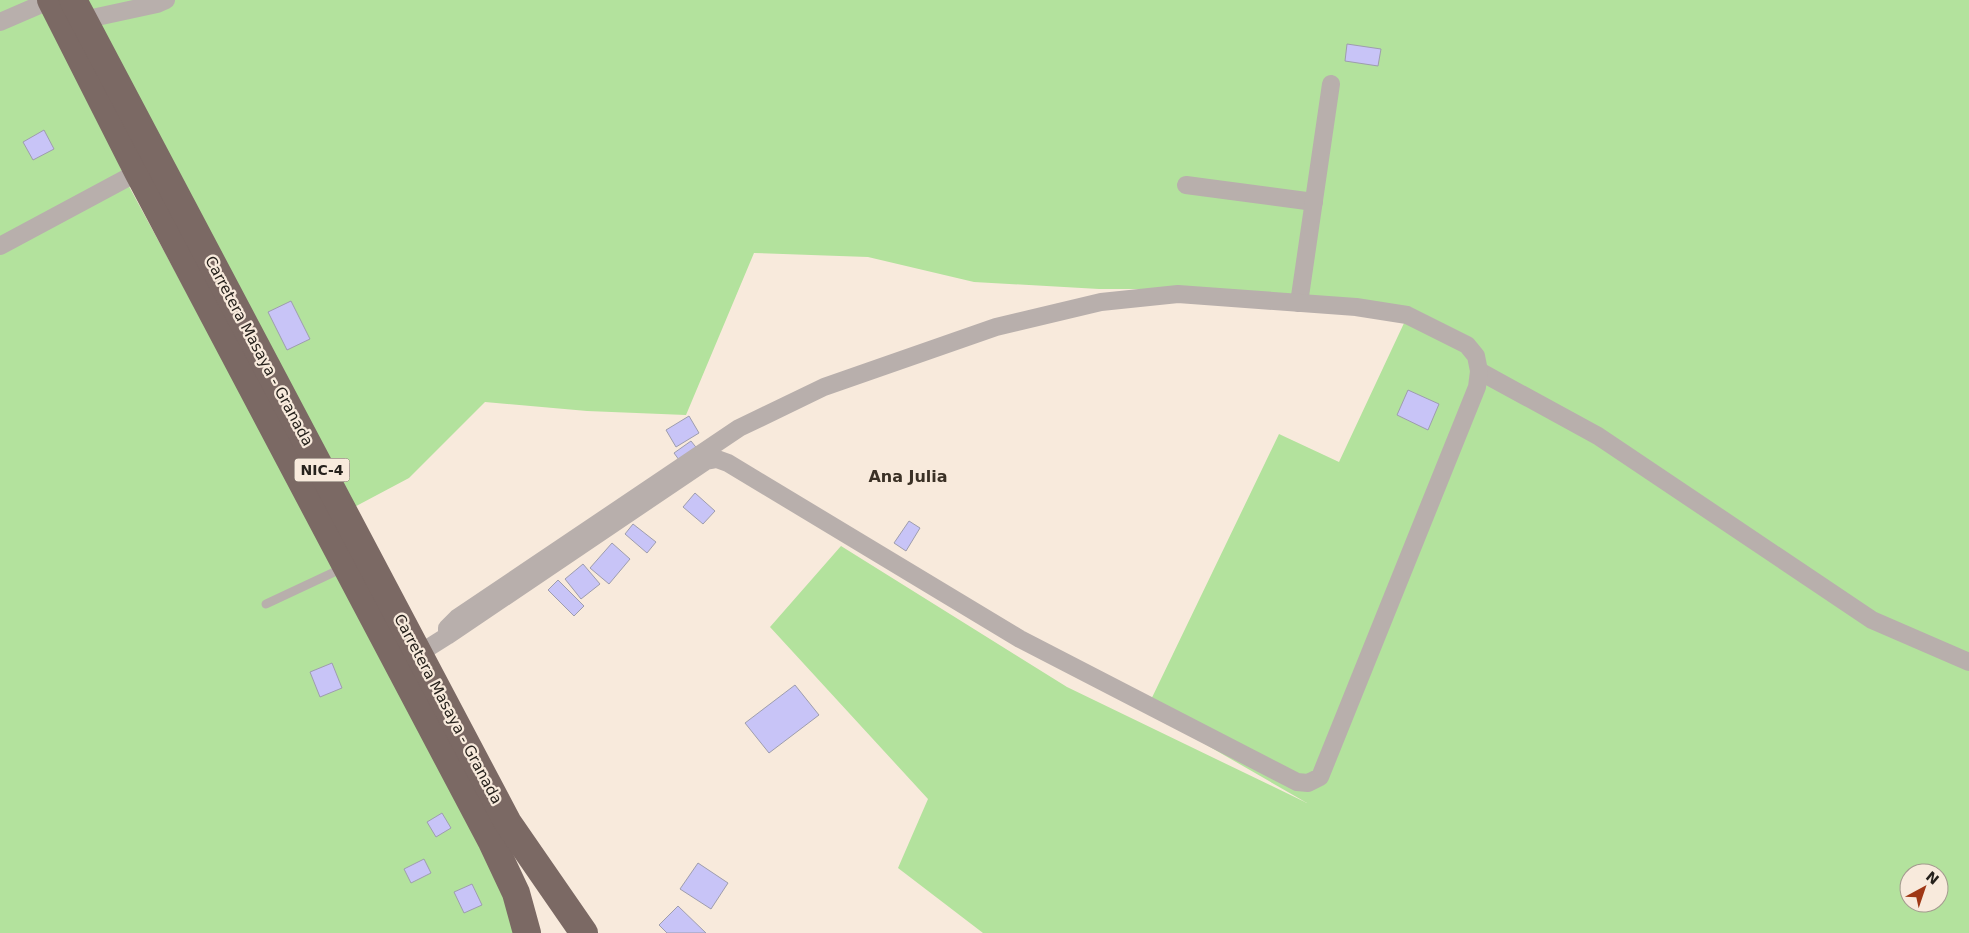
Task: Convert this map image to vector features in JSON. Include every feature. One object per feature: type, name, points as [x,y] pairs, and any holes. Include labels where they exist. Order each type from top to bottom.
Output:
[{"type":"highway","name":"Carretera Masaya - Granada","points":[[51,0],[138,172],[348,566],[492,842],[516,893],[527,933]]},
{"type":"highway","name":"Carretera Masaya - Granada","points":[[78,10],[420,653],[508,823],[578,924]]},
{"type":"highway","points":[[531,933],[536,923],[546,914],[556,913],[578,924]]},
{"type":"street","points":[[0,22],[51,0]]},
{"type":"street","points":[[78,10],[157,4],[166,0]]},
{"type":"street","points":[[1300,303],[1331,84]]},
{"type":"street","points":[[0,246],[138,172]]},
{"type":"street","points":[[1186,185],[1314,202]]},
{"type":"street","points":[[420,653],[447,636],[706,461],[717,459],[728,463],[1020,639],[1297,782],[1308,783],[1320,776],[1477,387],[1480,371],[1476,356],[1467,345],[1407,315],[1356,307],[1178,294],[1101,302],[996,327],[824,387],[739,428],[457,618],[447,628],[447,636]]},
{"type":"street","points":[[1480,371],[1598,436],[1872,620],[1969,662]]},
{"type":"lane","points":[[266,604],[348,566]]},
{"type":"green space","points":[[0,0],[51,0],[125,179],[492,857],[520,933],[0,933]]},
{"type":"green space","points":[[73,0],[1969,0],[1969,933],[983,933],[898,868],[928,799],[770,627],[841,546],[1067,687],[1307,803],[1146,710],[1279,434],[1339,462],[1405,321],[1212,289],[1099,289],[974,282],[868,257],[754,253],[686,415],[587,411],[485,402],[409,478],[345,512]]},
{"type":"building","points":[[1347,44],[1381,49],[1378,66],[1345,61]]},
{"type":"building","points":[[44,130],[54,149],[33,160],[23,142]]},
{"type":"building","points":[[291,301],[310,339],[287,350],[268,312]]},
{"type":"building","points":[[1408,390],[1439,404],[1428,430],[1397,415]]},
{"type":"building","points":[[689,416],[699,433],[676,447],[666,430]]},
{"type":"building","points":[[691,441],[699,451],[682,464],[674,453]]},
{"type":"building","points":[[695,493],[715,511],[703,524],[683,507]]},
{"type":"building","points":[[909,521],[920,528],[906,551],[894,543]]},
{"type":"building","points":[[633,524],[656,542],[647,553],[625,534]]},
{"type":"building","points":[[612,543],[630,559],[609,584],[590,568]]},
{"type":"building","points":[[583,564],[600,584],[581,599],[565,579]]},
{"type":"building","points":[[558,580],[584,606],[574,616],[548,590]]},
{"type":"building","points":[[332,663],[342,688],[320,697],[310,672]]},
{"type":"building","points":[[795,685],[819,715],[769,753],[745,723]]},
{"type":"building","points":[[442,813],[451,828],[436,837],[427,822]]},
{"type":"building","points":[[424,859],[431,873],[411,883],[404,869]]},
{"type":"building","points":[[698,863],[728,883],[711,909],[680,889]]},
{"type":"building","points":[[472,884],[482,905],[464,913],[454,892]]},
{"type":"building","points":[[678,906],[706,933],[667,933],[659,925]]},
{"type":"district","name":"Ana Julia","points":[[908,476]]}]
